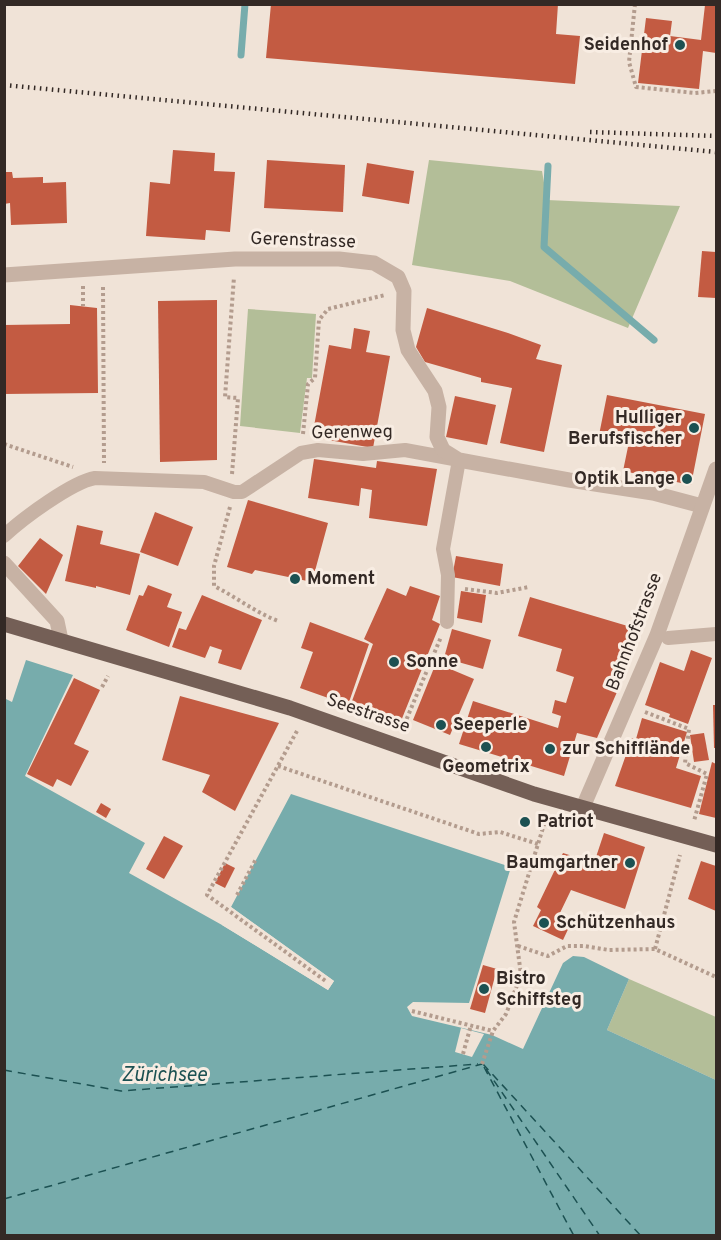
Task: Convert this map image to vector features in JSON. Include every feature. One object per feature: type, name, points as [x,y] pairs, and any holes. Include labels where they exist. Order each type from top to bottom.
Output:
[{"type":"main road","name":"Seestrasse","points":[[4,624],[290,708],[534,794],[717,845]]},
{"type":"street","name":"Gerenstrasse","points":[[4,275],[235,259],[339,259],[375,263],[398,277],[404,291]]},
{"type":"street","points":[[404,291],[403,330],[408,350],[435,391],[440,407],[437,437],[443,450],[459,460],[653,493],[702,506]]},
{"type":"street","name":"Bahnhofstrasse","points":[[583,807],[657,635],[717,469]]},
{"type":"street","points":[[4,563],[57,621],[61,640]]},
{"type":"lane","name":"Gerenweg","points":[[234,492],[242,492],[250,488],[302,453],[318,450],[363,454],[405,450],[459,460]]},
{"type":"lane","points":[[447,622],[448,586],[443,549],[459,460]]},
{"type":"lane","points":[[4,536],[33,513],[85,480],[100,478],[204,482],[234,492]]},
{"type":"lane","points":[[668,638],[717,634]]},
{"type":"path","points":[[635,4],[629,62],[636,87],[696,93],[717,91]]},
{"type":"path","points":[[235,259],[225,397],[238,398],[232,483],[234,492],[214,566],[214,586],[237,597],[262,615],[278,621]]},
{"type":"path","points":[[4,444],[66,464],[100,478],[103,268]]},
{"type":"path","points":[[302,453],[308,384],[315,378],[319,320],[328,309],[404,291]]},
{"type":"path","points":[[448,586],[497,593],[529,587]]},
{"type":"path","points":[[396,744],[447,622]]},
{"type":"path","points":[[102,687],[108,676]]},
{"type":"path","points":[[627,706],[689,729],[685,763],[707,774],[694,821]]},
{"type":"path","points":[[298,728],[207,895],[327,982]]},
{"type":"path","points":[[278,766],[479,834],[500,832],[538,844]]},
{"type":"path","points":[[482,1064],[493,1031],[506,1014],[521,975],[514,922],[546,818]]},
{"type":"path","points":[[655,949],[685,837]]},
{"type":"path","points":[[237,895],[256,859]]},
{"type":"path","points":[[518,946],[548,956],[567,946],[609,950],[655,949],[717,977]]},
{"type":"path","points":[[412,1011],[493,1031]]},
{"type":"path","points":[[464,1054],[471,1025]]},
{"type":"green space","points":[[429,160],[542,171],[547,200],[680,206],[628,328],[510,281],[412,265]]},
{"type":"green space","points":[[248,309],[316,314],[312,378],[307,378],[300,433],[240,426]]},
{"type":"green space","points":[[629,979],[716,1017],[716,1080],[607,1030]]},
{"type":"water","name":"Zürichsee","points":[[26,660],[73,675],[25,776],[145,843],[129,873],[222,925],[328,990],[334,981],[231,907],[291,794],[511,867],[469,1003],[413,1002],[407,1007],[412,1016],[492,1035],[523,1049],[563,963],[573,956],[584,957],[629,979],[607,1030],[716,1080],[716,1235],[5,1235],[4,698],[12,702]]},
{"type":"pier","points":[[231,907],[334,981],[328,990],[222,925],[223,922],[327,986],[330,982],[230,910]]},
{"type":"pier","points":[[461,1028],[484,1034],[472,1057],[455,1052]]},
{"type":"building","points":[[271,4],[558,4],[556,34],[580,36],[575,84],[266,58]]},
{"type":"building","name":"Seidenhof","points":[[705,5],[716,5],[716,53],[703,51],[699,89],[638,83],[646,18],[672,21],[670,36],[701,40]]},
{"type":"building","points":[[173,150],[215,153],[214,171],[235,172],[230,232],[206,230],[205,240],[146,236],[150,182],[170,184]]},
{"type":"building","points":[[267,160],[345,165],[343,212],[264,208]]},
{"type":"building","points":[[367,163],[414,171],[409,204],[362,196]]},
{"type":"building","points":[[4,172],[12,172],[13,178],[43,177],[43,183],[66,182],[67,223],[11,225],[10,203],[4,204]]},
{"type":"building","points":[[702,251],[716,252],[716,298],[698,297]]},
{"type":"building","points":[[217,300],[217,460],[160,462],[158,301]]},
{"type":"building","points":[[70,305],[97,308],[98,393],[4,394],[4,325],[70,324]]},
{"type":"building","points":[[427,308],[541,345],[536,359],[562,365],[544,452],[500,443],[512,388],[481,382],[481,378],[425,362],[416,347]]},
{"type":"building","points":[[354,328],[370,331],[366,352],[390,356],[373,448],[312,437],[329,345],[351,349]]},
{"type":"building","points":[[607,395],[705,414],[691,485],[623,471],[629,442],[599,435]]},
{"type":"building","points":[[455,396],[496,405],[487,445],[446,437]]},
{"type":"building","points":[[314,459],[376,468],[377,461],[437,469],[427,526],[369,518],[372,490],[361,488],[359,506],[308,498]]},
{"type":"building","points":[[248,500],[328,523],[312,582],[255,570],[252,574],[227,567]]},
{"type":"building","points":[[155,512],[193,527],[178,566],[140,552]]},
{"type":"building","points":[[77,525],[103,531],[100,544],[140,554],[130,595],[65,581]]},
{"type":"building","points":[[40,538],[63,555],[46,594],[18,566]]},
{"type":"building","points":[[456,556],[503,564],[500,586],[452,577]]},
{"type":"building","points":[[148,585],[172,594],[167,607],[182,612],[169,647],[126,630],[139,595],[143,596]]},
{"type":"building","points":[[410,586],[440,596],[432,620],[440,624],[401,721],[352,701],[373,644],[364,639],[387,588],[406,596]]},
{"type":"building","points":[[461,591],[486,595],[482,623],[457,618]]},
{"type":"building","points":[[202,595],[262,620],[241,670],[218,663],[222,650],[210,646],[205,658],[172,647],[179,628],[186,630]]},
{"type":"building","points":[[530,597],[631,627],[614,685],[619,687],[597,738],[577,733],[564,776],[459,744],[473,701],[558,728],[561,716],[552,713],[555,700],[566,703],[574,677],[556,671],[562,649],[518,636]]},
{"type":"building","points":[[310,622],[369,644],[348,705],[300,688],[313,652],[301,648]]},
{"type":"building","points":[[452,629],[491,640],[483,669],[444,658]]},
{"type":"building","points":[[691,650],[712,658],[688,724],[669,717],[670,714],[645,705],[660,662],[684,671]]},
{"type":"building","points":[[436,663],[474,679],[450,735],[413,720]]},
{"type":"building","points":[[74,678],[100,690],[74,744],[89,751],[71,786],[57,779],[53,787],[27,774]]},
{"type":"building","points":[[180,696],[279,723],[235,811],[202,792],[210,775],[162,760]]},
{"type":"building","points":[[713,705],[716,705],[716,748],[714,748]]},
{"type":"building","points":[[642,718],[687,732],[676,768],[701,776],[691,808],[615,786],[632,738],[636,739]]},
{"type":"building","points":[[704,733],[709,760],[694,762],[690,735]]},
{"type":"building","points":[[712,762],[716,764],[716,818],[699,814]]},
{"type":"building","points":[[101,803],[111,809],[106,818],[96,812]]},
{"type":"building","points":[[604,833],[645,847],[625,909],[571,890],[558,917],[571,923],[563,940],[533,926],[541,910],[537,907],[563,853],[594,863]]},
{"type":"building","points":[[164,836],[183,846],[164,879],[146,869]]},
{"type":"building","points":[[701,861],[716,866],[716,911],[688,899]]},
{"type":"building","points":[[225,863],[235,868],[225,888],[215,883]]},
{"type":"building","name":"Bistro Schiffsteg","points":[[483,965],[497,969],[485,1013],[470,1009]]},
{"type":"waterway","points":[[241,55],[245,4]]},
{"type":"waterway","points":[[548,166],[544,247],[654,340]]},
{"type":"ferry route","points":[[4,1070],[121,1091],[478,1064]]},
{"type":"ferry route","points":[[4,1199],[482,1064]]},
{"type":"ferry route","points":[[483,1064],[641,1236]]},
{"type":"ferry route","points":[[484,1067],[574,1236]]},
{"type":"ferry route","points":[[486,1069],[600,1236]]},
{"type":"railway","points":[[4,85],[716,152]]},
{"type":"railway","points":[[590,132],[716,136]]},
{"type":"place","name":"Seidenhof","points":[[680,45]]},
{"type":"place","name":"Hulliger Berufsfischer","points":[[694,428]]},
{"type":"place","name":"Optik Lange","points":[[687,479]]},
{"type":"place","name":"Moment","points":[[295,579]]},
{"type":"place","name":"Sonne","points":[[394,662]]},
{"type":"place","name":"Seeperle","points":[[441,725]]},
{"type":"place","name":"Geometrix","points":[[486,747]]},
{"type":"place","name":"zur Schifflände","points":[[550,749]]},
{"type":"place","name":"Patriot","points":[[525,822]]},
{"type":"place","name":"Baumgartner","points":[[630,863]]},
{"type":"place","name":"Schützenhaus","points":[[544,923]]},
{"type":"place","name":"Bistro Schiffsteg","points":[[484,989]]}]
